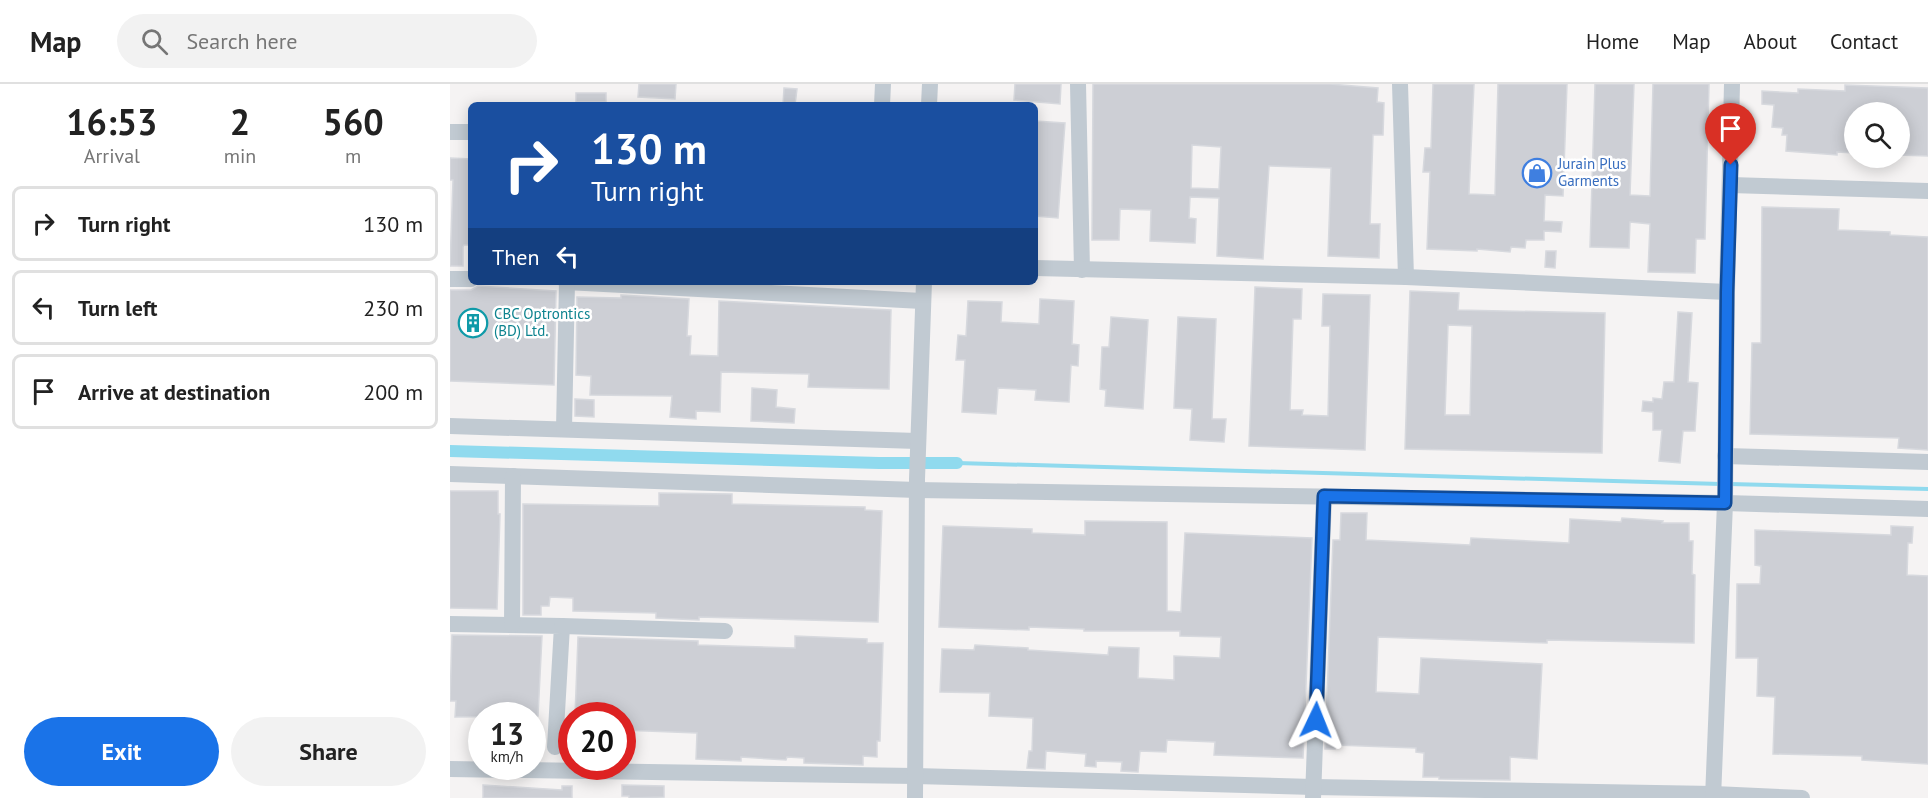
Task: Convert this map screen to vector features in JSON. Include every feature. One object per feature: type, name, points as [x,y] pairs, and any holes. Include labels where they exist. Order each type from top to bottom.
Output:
[{"type":"street","points":[[882,102],[883,84]]},
{"type":"street","points":[[929,102],[930,84]]},
{"type":"street","points":[[1078,84],[1082,270]]},
{"type":"street","points":[[1400,84],[1406,277]]},
{"type":"street","points":[[1714,796],[1725,503],[1732,84]]},
{"type":"street","points":[[450,132],[468,132]]},
{"type":"street","points":[[1730,185],[1928,191]]},
{"type":"street","points":[[1038,268],[1406,277],[1727,292]]},
{"type":"street","points":[[450,279],[468,279]]},
{"type":"street","points":[[564,429],[566,285]]},
{"type":"street","points":[[622,285],[922,301]]},
{"type":"street","points":[[915,798],[917,441],[924,285]]},
{"type":"street","points":[[450,426],[917,441]]},
{"type":"street","points":[[1725,456],[1928,462]]},
{"type":"street","points":[[450,474],[1928,509]]},
{"type":"street","points":[[512,625],[513,476]]},
{"type":"street","points":[[1313,793],[1324,496]]},
{"type":"street","points":[[450,624],[725,631]]},
{"type":"street","points":[[555,747],[562,626]]},
{"type":"street","points":[[450,769],[915,776],[1313,793],[1802,798]]},
{"type":"building","points":[[639,84],[676,84],[675,99],[638,97]]},
{"type":"building","points":[[1015,84],[1061,84],[1060,104],[1014,100]]},
{"type":"building","points":[[1093,84],[1330,84],[1378,88],[1377,102],[1384,103],[1383,135],[1373,135],[1370,224],[1380,224],[1379,258],[1328,256],[1331,168],[1269,166],[1263,259],[1217,256],[1219,198],[1190,197],[1189,218],[1196,219],[1195,243],[1150,241],[1151,210],[1120,209],[1119,240],[1092,240]],"holes":[[[1192,145],[1221,147],[1219,189],[1191,188]]]},
{"type":"building","points":[[1433,84],[1474,84],[1469,194],[1495,195],[1498,84],[1567,84],[1563,196],[1545,195],[1544,221],[1562,222],[1561,232],[1544,231],[1544,240],[1526,240],[1525,248],[1511,247],[1510,252],[1477,249],[1477,251],[1427,249],[1430,172],[1423,172],[1425,148],[1431,148]]},
{"type":"building","points":[[1595,84],[1634,84],[1630,195],[1650,196],[1653,84],[1709,84],[1705,239],[1696,239],[1695,273],[1648,272],[1650,224],[1630,222],[1629,248],[1590,247]]},
{"type":"building","points":[[1845,85],[1928,88],[1928,156],[1910,155],[1910,102],[1844,102],[1844,152],[1837,152],[1837,155],[1786,151],[1787,135],[1782,135],[1783,128],[1772,127],[1774,105],[1762,104],[1762,91],[1798,93],[1798,89],[1845,91]]},
{"type":"building","points":[[784,88],[797,89],[795,102],[783,102]]},
{"type":"building","points":[[576,93],[606,93],[606,102],[576,102]]},
{"type":"building","points":[[1038,121],[1065,123],[1058,218],[1038,216]]},
{"type":"building","points":[[450,158],[468,159],[468,245],[463,247],[463,266],[450,266],[453,180],[450,180]]},
{"type":"building","points":[[1762,207],[1839,209],[1838,230],[1890,232],[1890,235],[1928,237],[1928,450],[1898,448],[1899,438],[1750,434],[1752,343],[1761,343]]},
{"type":"building","points":[[1546,251],[1556,251],[1555,268],[1545,267]]},
{"type":"building","points":[[478,286],[556,291],[554,385],[450,381],[450,290],[471,290]]},
{"type":"building","points":[[1255,287],[1302,289],[1301,319],[1293,319],[1290,410],[1303,410],[1302,415],[1328,416],[1330,326],[1322,326],[1323,294],[1370,295],[1365,450],[1249,446]]},
{"type":"building","points":[[1410,291],[1459,293],[1458,310],[1605,313],[1602,453],[1405,449]],"holes":[[[1448,325],[1472,326],[1470,415],[1445,415]]]},
{"type":"building","points":[[621,295],[689,299],[687,336],[691,336],[690,355],[718,356],[719,301],[891,310],[889,389],[808,387],[809,374],[721,372],[720,412],[696,411],[696,419],[670,417],[672,396],[590,395],[591,376],[576,375],[577,297],[621,298]]},
{"type":"building","points":[[1040,299],[1074,301],[1072,344],[1079,345],[1078,366],[1071,365],[1069,402],[1035,400],[1036,390],[998,388],[996,414],[962,412],[965,360],[956,360],[958,335],[966,336],[968,301],[1002,302],[1001,322],[1039,324]]},
{"type":"building","points":[[1678,312],[1692,313],[1688,382],[1698,383],[1695,431],[1683,431],[1680,463],[1659,461],[1662,430],[1653,430],[1653,412],[1642,411],[1643,401],[1653,402],[1653,398],[1662,399],[1664,382],[1674,382]]},
{"type":"building","points":[[1111,317],[1148,320],[1143,409],[1105,406],[1106,390],[1100,389],[1102,347],[1109,347]]},
{"type":"building","points":[[1178,317],[1216,319],[1212,419],[1226,419],[1224,442],[1190,440],[1192,409],[1174,408]]},
{"type":"building","points":[[752,388],[777,390],[776,407],[795,409],[794,423],[751,421]]},
{"type":"building","points":[[575,399],[594,400],[594,417],[575,416]]},
{"type":"building","points":[[450,491],[498,491],[498,514],[500,514],[497,609],[450,608]]},
{"type":"building","points":[[659,493],[732,494],[732,504],[865,507],[865,510],[882,511],[878,622],[656,618],[656,613],[573,611],[573,598],[550,597],[549,606],[541,606],[541,615],[523,615],[523,504],[659,506]]},
{"type":"building","points":[[1341,513],[1367,513],[1366,540],[1470,545],[1471,538],[1569,543],[1570,519],[1621,522],[1622,518],[1663,521],[1662,523],[1689,523],[1689,541],[1693,541],[1692,574],[1695,575],[1694,643],[1547,640],[1547,643],[1378,637],[1376,692],[1419,694],[1421,658],[1542,664],[1537,759],[1510,757],[1510,780],[1439,779],[1439,777],[1423,777],[1424,753],[1416,752],[1416,748],[1335,745],[1335,749],[1325,749],[1333,540],[1340,540]]},
{"type":"building","points":[[1085,521],[1167,522],[1167,611],[1181,612],[1185,533],[1312,538],[1303,758],[1214,755],[1215,742],[1167,740],[1166,752],[1140,751],[1138,772],[1121,771],[1122,762],[1096,761],[1096,767],[1085,766],[1086,754],[1046,751],[1045,769],[1027,768],[1029,751],[1032,751],[1033,718],[989,716],[990,693],[940,692],[942,649],[974,650],[975,645],[1108,655],[1109,647],[1139,648],[1138,678],[1174,680],[1174,656],[1220,658],[1221,637],[1180,636],[1180,631],[939,627],[943,526],[1032,529],[1032,533],[1085,535]]},
{"type":"building","points":[[1891,526],[1913,527],[1912,543],[1908,543],[1907,575],[1928,576],[1928,764],[1862,760],[1862,756],[1773,754],[1775,697],[1757,696],[1758,658],[1736,658],[1737,584],[1760,584],[1761,566],[1755,565],[1755,530],[1891,535]]},
{"type":"building","points":[[452,635],[542,636],[539,702],[468,702],[468,717],[455,717],[456,701],[450,701]]},
{"type":"building","points":[[795,636],[867,639],[867,643],[883,643],[880,741],[877,741],[877,757],[863,756],[863,765],[804,763],[804,758],[787,757],[786,760],[741,757],[741,761],[696,759],[697,733],[636,731],[636,702],[576,702],[578,637],[698,641],[698,645],[795,648]]},
{"type":"building","points":[[483,785],[562,790],[562,786],[572,786],[572,798],[483,798]]},
{"type":"building","points":[[622,785],[664,786],[664,797],[629,798],[629,796],[622,796]]},
{"type":"waterway","points":[[450,451],[879,463],[957,463]]},
{"type":"waterway","points":[[957,463],[1721,484]]},
{"type":"waterway","points":[[1729,484],[1928,489]]},
{"type":"place","name":"Jurain Plus Garments","points":[[1537,173]]},
{"type":"place","name":"CBC Optrontics (BD) Ltd.","points":[[473,323]]},
{"type":"route","points":[[1316,720],[1324,496],[1725,503],[1731,165]]}]
